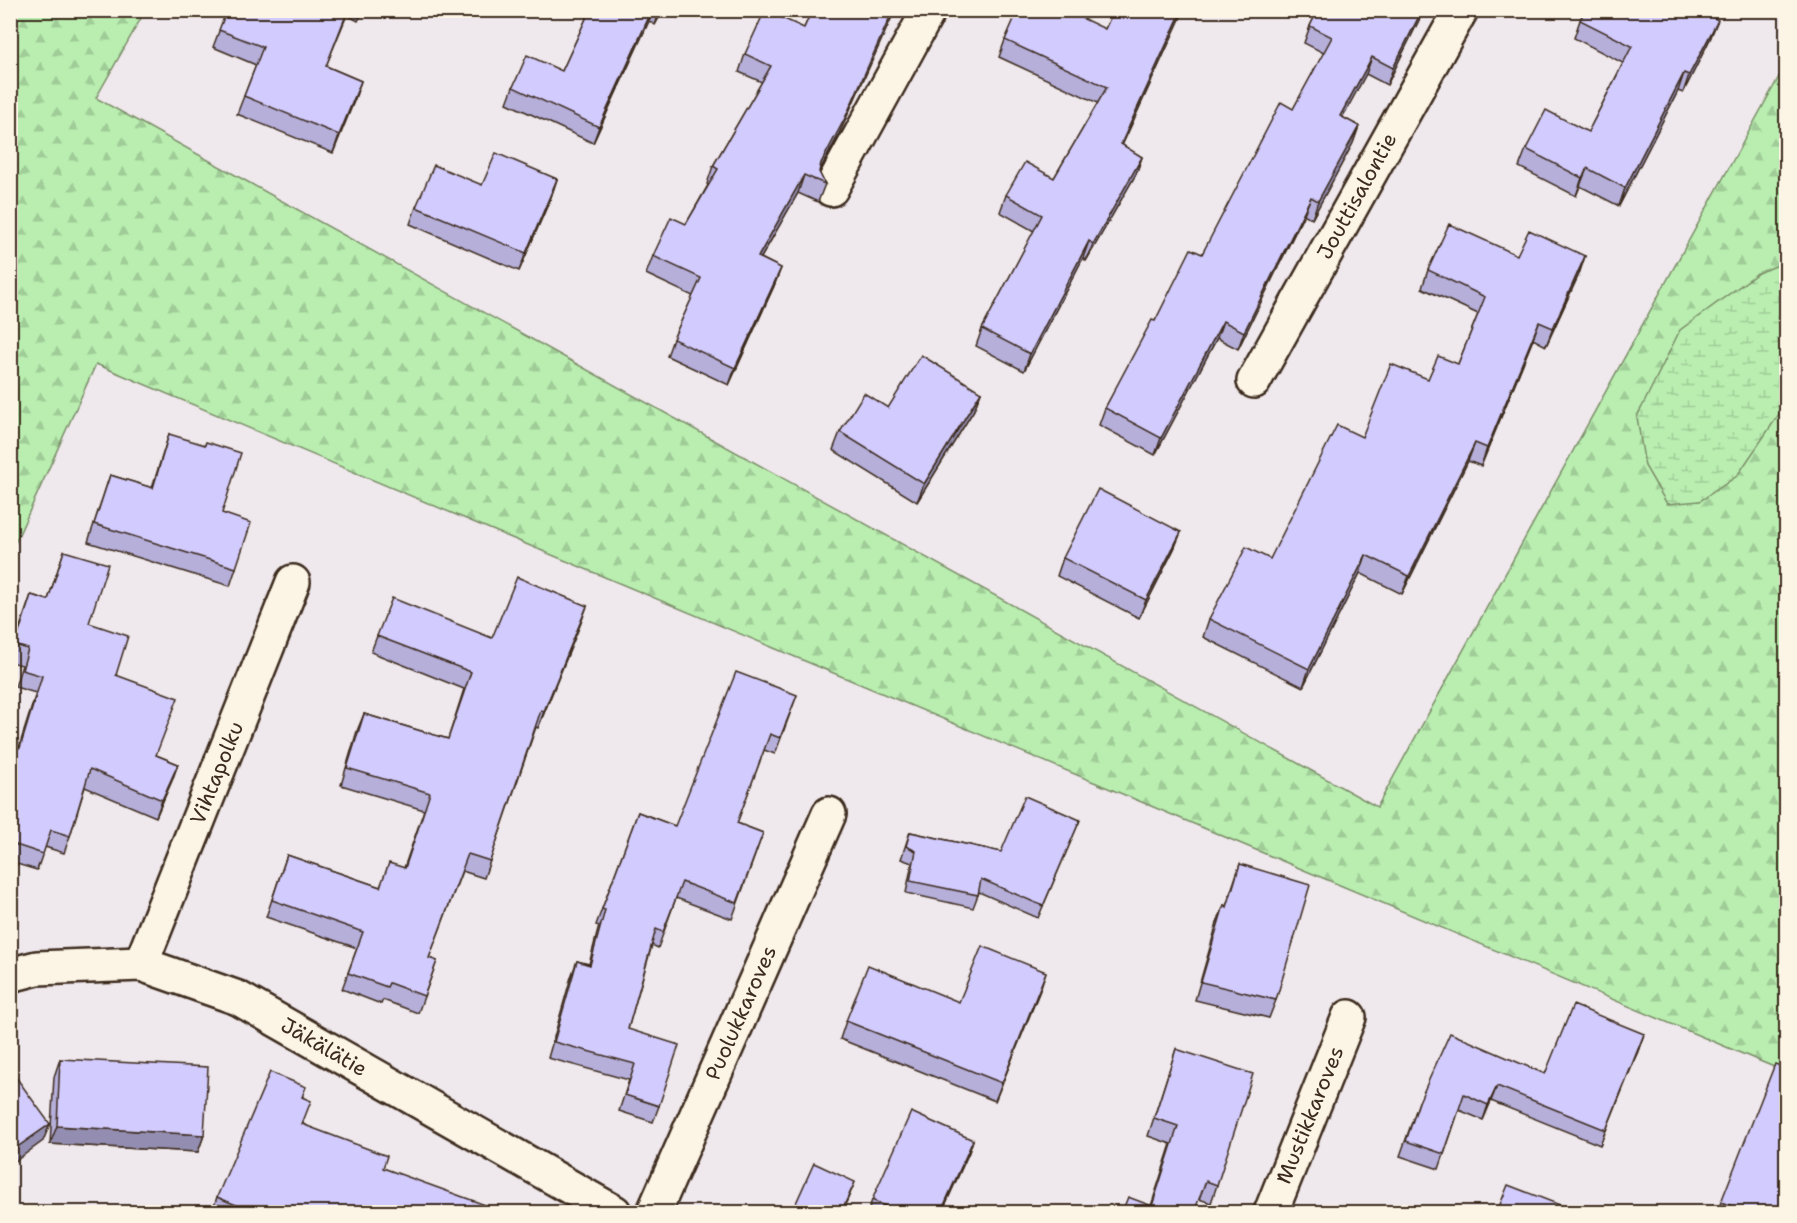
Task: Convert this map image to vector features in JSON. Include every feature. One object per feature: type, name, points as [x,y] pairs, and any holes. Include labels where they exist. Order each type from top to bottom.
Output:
[{"type":"street","points":[[831,189],[929,10]]},
{"type":"street","name":"Jouttisalontie","points":[[1254,381],[1461,10]]},
{"type":"street","name":"Vihtapolku","points":[[141,964],[293,582]]},
{"type":"street","name":"Puolukkaroves","points":[[654,1212],[829,814]]},
{"type":"street","name":"Jäkälätie","points":[[10,975],[37,968],[141,964],[238,998],[614,1212]]},
{"type":"street","name":"Mustikkaroves","points":[[1271,1212],[1349,1017]]},
{"type":"green space","points":[[11,11],[145,11],[96,98],[1377,807],[1786,64],[1786,1072],[96,364],[11,552]]},
{"type":"green space","points":[[1786,262],[1786,404],[1737,476],[1700,501],[1667,504],[1645,466],[1637,417],[1680,330],[1758,273]]},
{"type":"building","points":[[227,10],[348,10],[326,66],[361,81],[339,135],[244,96],[263,47],[219,30]]},
{"type":"building","points":[[590,10],[652,10],[599,127],[513,87],[527,55],[562,71]]},
{"type":"building","points":[[765,10],[804,28],[812,10],[893,10],[845,118],[821,163],[819,172],[825,184],[804,175],[758,257],[781,268],[735,368],[673,339],[701,278],[653,256],[671,217],[686,224],[718,169],[713,166],[771,66],[745,54]]},
{"type":"building","points":[[1018,10],[1065,10],[1105,29],[1114,10],[1182,10],[1121,144],[1142,157],[1093,244],[1089,241],[1030,354],[982,329],[1042,215],[1006,195],[1025,162],[1054,178],[1107,87],[1005,40]]},
{"type":"building","points":[[1318,10],[1422,10],[1393,68],[1372,57],[1340,116],[1359,126],[1318,201],[1311,197],[1244,332],[1223,321],[1161,438],[1105,408],[1152,320],[1155,321],[1191,249],[1202,254],[1281,102],[1293,109],[1332,37],[1310,26]]},
{"type":"building","points":[[1585,10],[1701,10],[1718,20],[1689,75],[1684,73],[1625,188],[1587,168],[1582,178],[1526,149],[1546,110],[1588,132],[1632,46],[1580,20]]},
{"type":"building","points":[[496,153],[557,179],[526,253],[416,207],[434,165],[482,185]]},
{"type":"building","points":[[1449,224],[1517,255],[1529,230],[1585,256],[1553,328],[1539,322],[1487,448],[1475,443],[1409,576],[1366,555],[1309,669],[1209,619],[1246,547],[1270,559],[1337,425],[1362,437],[1391,364],[1428,379],[1438,356],[1458,364],[1485,297],[1428,270]]},
{"type":"building","points":[[921,355],[981,392],[924,484],[840,432],[864,393],[888,408]]},
{"type":"building","points":[[169,434],[241,453],[222,513],[251,523],[236,568],[94,524],[110,475],[153,488]]},
{"type":"building","points":[[1098,489],[1181,532],[1146,600],[1063,558]]},
{"type":"building","points":[[64,551],[108,564],[89,623],[128,636],[116,675],[178,698],[156,755],[178,764],[162,800],[90,769],[70,836],[51,830],[43,854],[10,843],[10,745],[20,748],[42,676],[22,670],[28,649],[15,645],[31,595],[48,600]]},
{"type":"building","points":[[517,577],[587,606],[544,711],[541,710],[490,861],[468,854],[429,958],[437,961],[424,996],[389,983],[387,987],[348,973],[363,932],[272,900],[287,855],[380,887],[389,863],[405,868],[430,793],[347,768],[364,714],[448,739],[471,672],[377,636],[392,598],[492,638]]},
{"type":"building","points":[[736,672],[797,695],[780,738],[770,734],[737,823],[763,833],[737,903],[682,882],[663,932],[656,929],[628,1029],[679,1045],[659,1106],[625,1095],[635,1064],[554,1042],[577,961],[590,965],[605,910],[602,909],[638,812],[675,826]]},
{"type":"building","points":[[1025,796],[1080,820],[1043,906],[981,879],[978,895],[910,881],[916,851],[906,846],[910,832],[1001,852]]},
{"type":"building","points":[[1240,864],[1310,885],[1276,1000],[1201,982],[1224,905],[1227,907]]},
{"type":"building","points":[[982,946],[1046,972],[1002,1083],[846,1021],[868,965],[959,1002]]},
{"type":"building","points":[[1573,1005],[1644,1034],[1606,1130],[1497,1086],[1488,1105],[1464,1094],[1444,1154],[1406,1141],[1419,1102],[1450,1033],[1545,1074]]},
{"type":"building","points":[[1176,1049],[1253,1074],[1217,1185],[1206,1181],[1194,1212],[1122,1212],[1128,1197],[1152,1206],[1178,1126],[1154,1118]]},
{"type":"building","points":[[60,1059],[208,1067],[204,1135],[57,1126]]},
{"type":"building","points":[[1775,1064],[1786,1068],[1786,1212],[1749,1212],[1721,1202]]},
{"type":"building","points":[[10,1069],[50,1124],[10,1152]]},
{"type":"building","points":[[270,1072],[306,1087],[302,1097],[311,1101],[302,1124],[387,1156],[383,1168],[488,1206],[486,1212],[253,1212],[217,1197]]},
{"type":"building","points":[[911,1112],[973,1140],[941,1212],[899,1212],[872,1200]]},
{"type":"building","points":[[814,1163],[855,1182],[841,1212],[792,1212]]},
{"type":"building","points":[[1508,1185],[1565,1207],[1563,1212],[1497,1212]]}]
